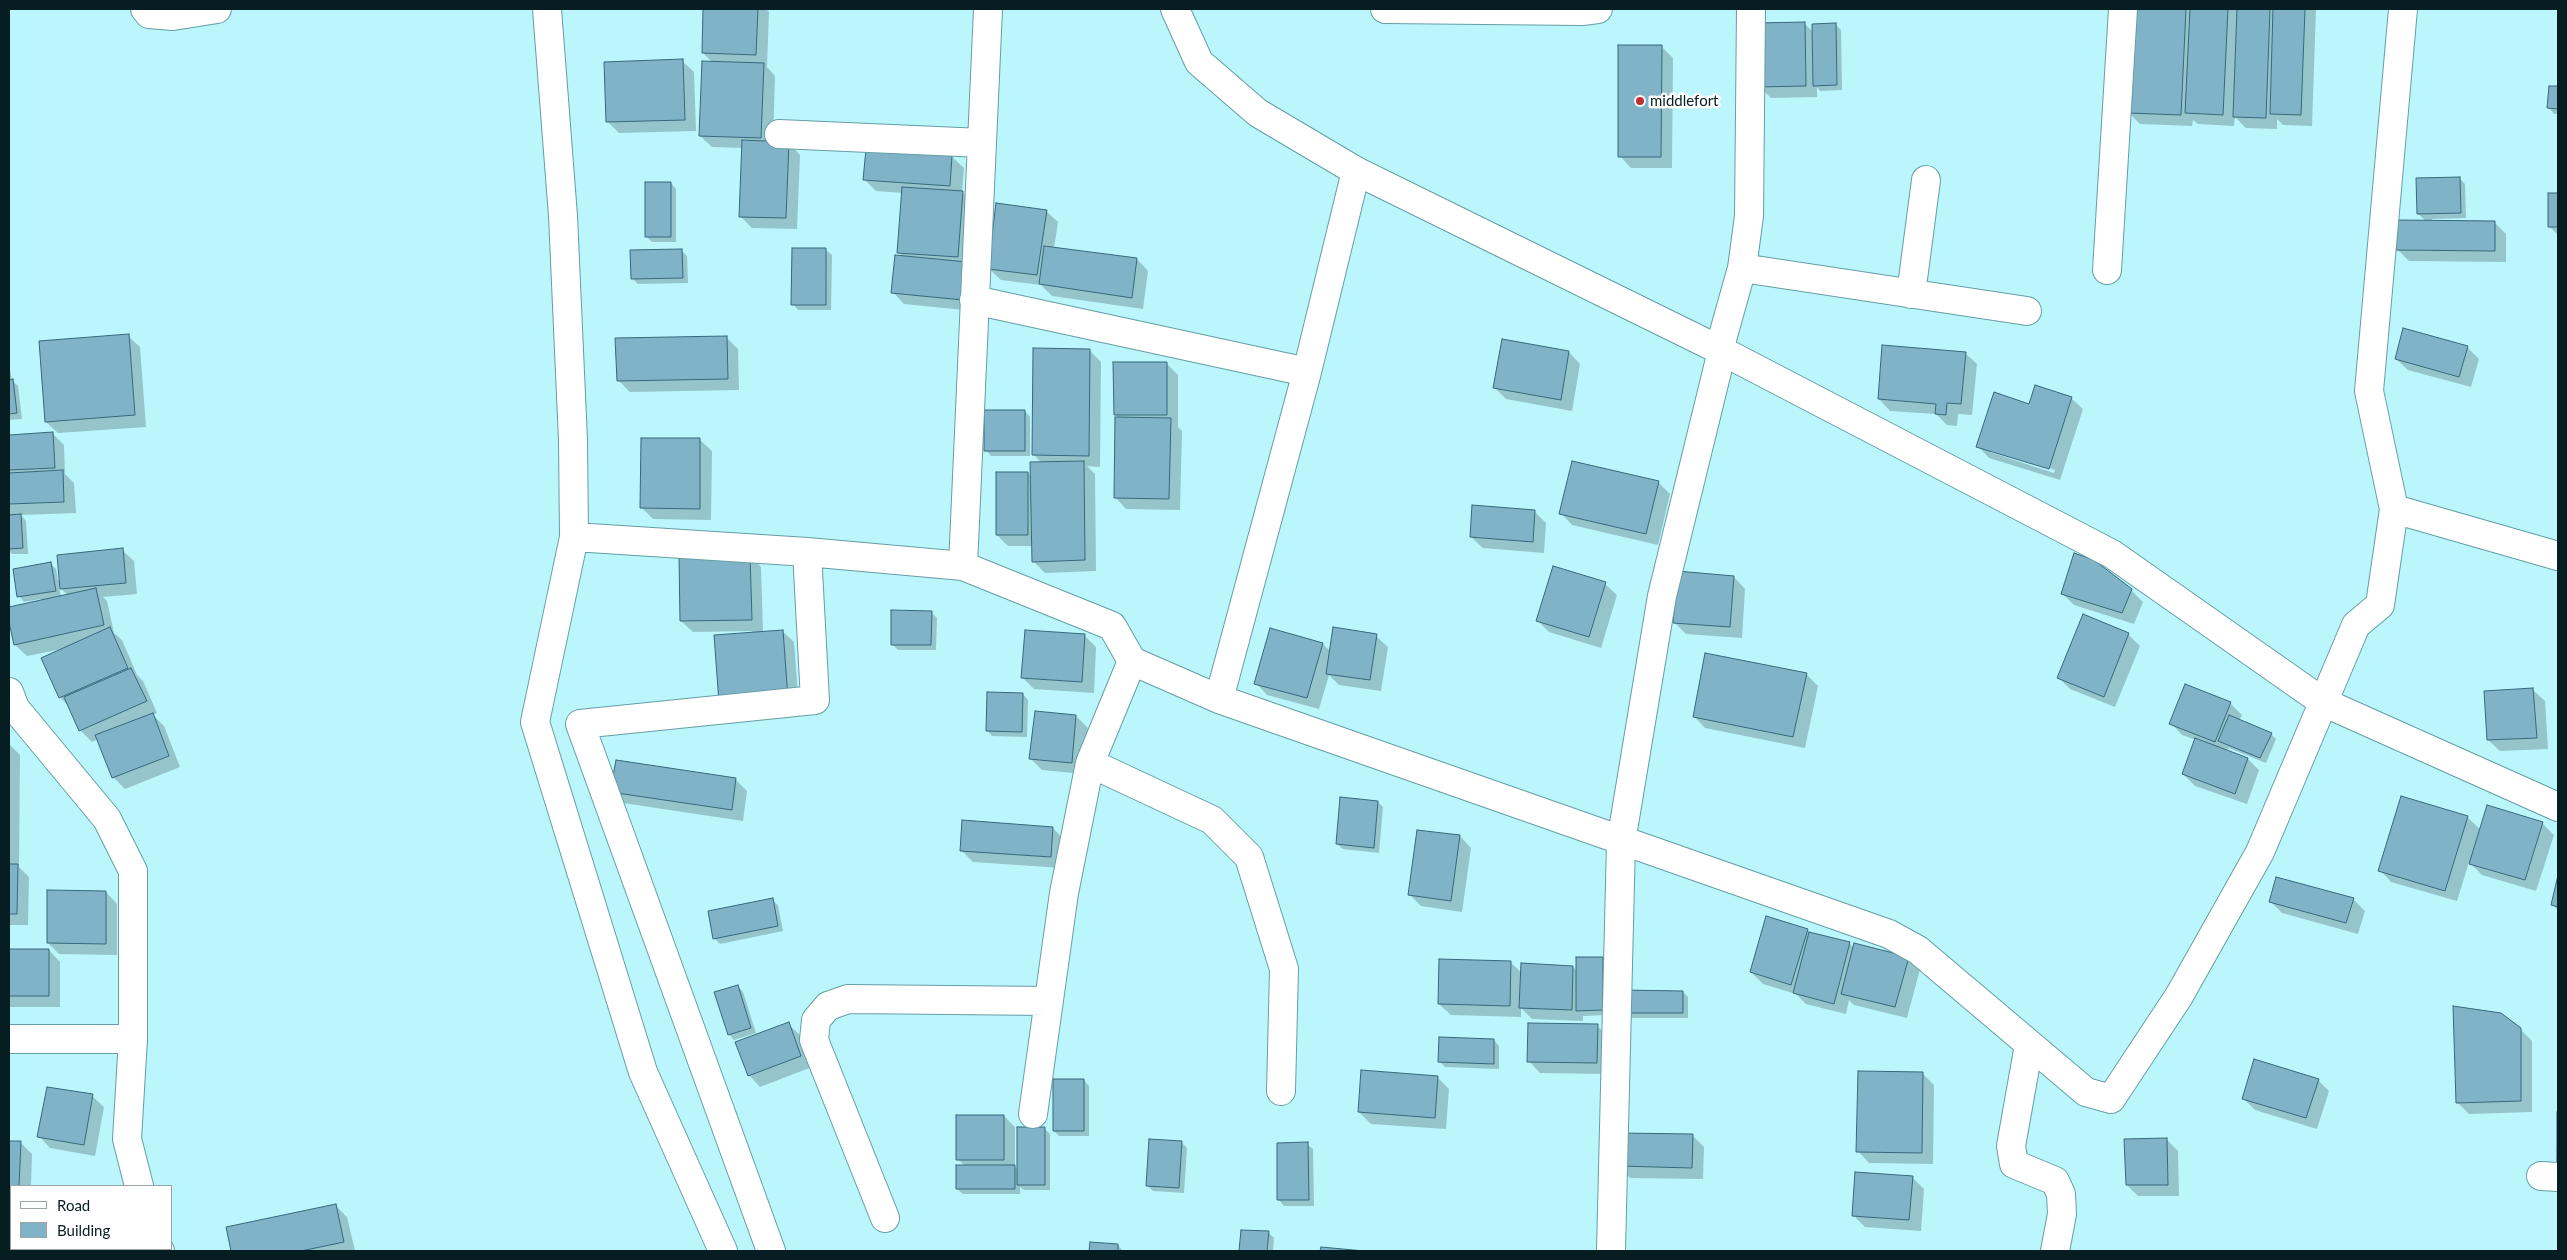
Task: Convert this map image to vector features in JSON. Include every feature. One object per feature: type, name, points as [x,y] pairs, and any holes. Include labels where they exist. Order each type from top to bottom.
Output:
[{"type":"street","points":[[145,9],[149,14],[173,16],[217,9]]},
{"type":"street","points":[[547,9],[562,216],[573,440],[574,537],[535,722],[644,1072],[723,1251]]},
{"type":"street","points":[[963,566],[988,9]]},
{"type":"street","points":[[1175,9],[1199,62],[1258,113],[1356,171],[1721,350],[2112,554],[2323,702],[2558,807]]},
{"type":"street","points":[[1384,9],[1582,11],[1598,9]]},
{"type":"street","points":[[1611,1251],[1621,842],[1662,596],[1742,268],[1749,216],[1751,9]]},
{"type":"street","points":[[2107,270],[2124,9]]},
{"type":"street","points":[[574,537],[807,552],[963,566],[1112,626],[1132,661],[1219,700],[1621,842],[1889,934],[1918,950],[2086,1092],[2111,1099],[2179,996],[2260,852],[2356,625],[2380,605],[2394,509],[2369,391],[2403,9]]},
{"type":"street","points":[[779,134],[982,143]]},
{"type":"street","points":[[1219,700],[1307,372],[1356,171]]},
{"type":"street","points":[[1911,294],[1926,180]]},
{"type":"street","points":[[1742,268],[2027,311]]},
{"type":"street","points":[[974,300],[1307,372]]},
{"type":"street","points":[[2394,509],[2558,556]]},
{"type":"street","points":[[771,1251],[580,724],[815,700],[807,552]]},
{"type":"street","points":[[1033,1114],[1064,893],[1090,763],[1132,661]]},
{"type":"street","points":[[9,692],[15,708],[17,721],[107,819],[133,871],[133,1039],[127,1140],[139,1185]]},
{"type":"street","points":[[1090,763],[1212,820],[1249,858],[1284,969],[1281,1091]]},
{"type":"street","points":[[886,1218],[814,1040],[816,1020],[828,1006],[848,999],[1049,1001]]},
{"type":"street","points":[[9,1038],[133,1039]]},
{"type":"street","points":[[2030,1044],[2011,1146],[2014,1164],[2055,1181],[2061,1194],[2062,1214],[2055,1251]]},
{"type":"building","points":[[703,9],[758,9],[756,55],[702,53]]},
{"type":"building","points":[[2132,9],[2186,9],[2181,115],[2128,113]]},
{"type":"building","points":[[2190,9],[2228,9],[2223,115],[2185,113]]},
{"type":"building","points":[[2237,9],[2270,9],[2266,118],[2233,117]]},
{"type":"building","points":[[2273,9],[2305,9],[2301,115],[2270,114]]},
{"type":"building","points":[[1805,22],[1806,86],[1758,87],[1756,23]]},
{"type":"building","points":[[1836,23],[1837,85],[1813,86],[1812,24]]},
{"type":"building","name":"middlefort","points":[[1618,45],[1662,45],[1661,157],[1618,157]]},
{"type":"building","points":[[683,59],[685,120],[606,122],[604,62]]},
{"type":"building","points":[[702,61],[764,63],[761,138],[699,136]]},
{"type":"building","points":[[2549,86],[2558,86],[2558,109],[2547,108]]},
{"type":"building","points":[[742,140],[789,142],[786,218],[739,217]]},
{"type":"building","points":[[866,149],[952,156],[950,186],[863,180]]},
{"type":"building","points":[[2460,177],[2461,213],[2417,214],[2416,178]]},
{"type":"building","points":[[645,182],[671,182],[671,237],[645,237]]},
{"type":"building","points":[[902,187],[963,191],[958,257],[897,253]]},
{"type":"building","points":[[2548,193],[2558,193],[2558,227],[2548,227]]},
{"type":"building","points":[[996,203],[1047,210],[1037,275],[988,269]]},
{"type":"building","points":[[2396,220],[2495,221],[2495,251],[2396,250]]},
{"type":"building","points":[[1044,246],[1137,258],[1132,298],[1039,284]]},
{"type":"building","points":[[792,248],[826,248],[826,305],[791,305]]},
{"type":"building","points":[[682,249],[683,278],[631,279],[630,250]]},
{"type":"building","points":[[895,255],[967,262],[963,300],[891,293]]},
{"type":"building","points":[[2403,328],[2468,346],[2459,377],[2395,359]]},
{"type":"building","points":[[129,334],[135,415],[45,422],[39,341]]},
{"type":"building","points":[[727,336],[728,379],[617,381],[615,338]]},
{"type":"building","points":[[1502,339],[1569,351],[1561,400],[1493,388]]},
{"type":"building","points":[[1882,345],[1966,352],[1961,404],[1947,403],[1946,415],[1935,414],[1936,404],[1878,399]]},
{"type":"building","points":[[1033,348],[1090,349],[1089,456],[1032,455]]},
{"type":"building","points":[[1113,362],[1167,362],[1167,415],[1114,415]]},
{"type":"building","points":[[13,379],[17,413],[9,414],[9,380]]},
{"type":"building","points":[[2035,385],[2072,397],[2049,469],[1976,447],[1994,392],[2029,404]]},
{"type":"building","points":[[984,410],[1025,410],[1025,451],[984,451]]},
{"type":"building","points":[[1115,417],[1171,418],[1169,499],[1114,498]]},
{"type":"building","points":[[53,432],[55,468],[9,470],[9,435]]},
{"type":"building","points":[[641,438],[700,438],[700,509],[640,508]]},
{"type":"building","points":[[1084,461],[1085,560],[1032,562],[1030,462]]},
{"type":"building","points":[[1572,461],[1659,481],[1646,534],[1559,514]]},
{"type":"building","points":[[63,470],[64,502],[9,504],[9,473]]},
{"type":"building","points":[[996,472],[1028,472],[1028,535],[996,535]]},
{"type":"building","points":[[1472,505],[1535,510],[1533,542],[1470,537]]},
{"type":"building","points":[[21,514],[23,548],[9,549],[9,515]]},
{"type":"building","points":[[123,548],[126,583],[60,589],[57,555]]},
{"type":"building","points":[[2074,553],[2094,560],[2132,589],[2122,613],[2061,594]]},
{"type":"building","points":[[750,554],[752,620],[680,621],[679,556]]},
{"type":"building","points":[[51,562],[56,591],[17,597],[13,569]]},
{"type":"building","points":[[1553,566],[1606,582],[1589,637],[1536,621]]},
{"type":"building","points":[[1677,571],[1734,576],[1730,627],[1673,623]]},
{"type":"building","points":[[96,588],[104,625],[14,645],[9,622],[9,607]]},
{"type":"building","points":[[891,610],[932,611],[931,645],[891,645]]},
{"type":"building","points":[[2083,614],[2129,633],[2104,697],[2057,678]]},
{"type":"building","points":[[110,627],[128,668],[59,698],[41,658]]},
{"type":"building","points":[[1333,627],[1377,634],[1370,680],[1326,674]]},
{"type":"building","points":[[1270,628],[1323,643],[1307,698],[1254,684]]},
{"type":"building","points":[[783,630],[788,698],[719,703],[714,635]]},
{"type":"building","points":[[1025,630],[1085,634],[1082,682],[1021,678]]},
{"type":"building","points":[[1705,653],[1807,673],[1793,737],[1693,717]]},
{"type":"building","points":[[131,668],[147,701],[79,731],[64,697]]},
{"type":"building","points":[[2185,684],[2231,702],[2215,742],[2169,724]]},
{"type":"building","points":[[2533,688],[2537,738],[2487,740],[2484,691]]},
{"type":"building","points":[[987,692],[1023,693],[1022,732],[986,731]]},
{"type":"building","points":[[1035,711],[1076,715],[1072,763],[1029,759]]},
{"type":"building","points":[[153,713],[169,756],[112,778],[95,735]]},
{"type":"building","points":[[2229,715],[2272,733],[2260,758],[2218,741]]},
{"type":"building","points":[[2195,738],[2248,758],[2235,794],[2182,774]]},
{"type":"building","points":[[616,760],[736,778],[732,810],[610,792]]},
{"type":"building","points":[[2401,796],[2468,816],[2445,891],[2378,871]]},
{"type":"building","points":[[1340,797],[1378,801],[1374,848],[1336,844]]},
{"type":"building","points":[[2487,805],[2543,822],[2525,880],[2469,864]]},
{"type":"building","points":[[962,820],[1053,827],[1051,857],[960,851]]},
{"type":"building","points":[[1417,830],[1460,835],[1451,901],[1408,895]]},
{"type":"building","points":[[9,864],[18,864],[17,914],[9,914]]},
{"type":"building","points":[[2558,875],[2558,907],[2551,905]]},
{"type":"building","points":[[2276,877],[2354,898],[2346,923],[2269,902]]},
{"type":"building","points":[[47,890],[106,891],[106,944],[47,943]]},
{"type":"building","points":[[773,898],[778,926],[713,939],[708,911]]},
{"type":"building","points":[[1766,916],[1808,929],[1791,985],[1750,972]]},
{"type":"building","points":[[1809,932],[1850,942],[1834,1004],[1793,993]]},
{"type":"building","points":[[1854,943],[1909,957],[1895,1007],[1841,994]]},
{"type":"building","points":[[9,949],[49,949],[49,996],[9,996]]},
{"type":"building","points":[[1576,957],[1603,957],[1603,1010],[1576,1011]]},
{"type":"building","points":[[1439,959],[1511,961],[1510,1006],[1438,1004]]},
{"type":"building","points":[[1521,963],[1573,966],[1572,1010],[1519,1008]]},
{"type":"building","points":[[738,985],[751,1028],[728,1035],[714,992]]},
{"type":"building","points":[[1621,990],[1683,991],[1683,1013],[1620,1013]]},
{"type":"building","points":[[2453,1006],[2501,1013],[2521,1028],[2521,1101],[2456,1103]]},
{"type":"building","points":[[789,1022],[801,1056],[748,1076],[735,1042]]},
{"type":"building","points":[[1528,1023],[1598,1024],[1597,1063],[1527,1062]]},
{"type":"building","points":[[1439,1037],[1494,1039],[1494,1064],[1438,1062]]},
{"type":"building","points":[[2254,1059],[2319,1079],[2306,1118],[2242,1099]]},
{"type":"building","points":[[1361,1070],[1438,1076],[1435,1118],[1358,1112]]},
{"type":"building","points":[[1858,1071],[1923,1072],[1922,1153],[1856,1152]]},
{"type":"building","points":[[1053,1079],[1084,1079],[1084,1131],[1053,1131]]},
{"type":"building","points":[[47,1087],[93,1094],[84,1145],[37,1137]]},
{"type":"building","points":[[2557,1112],[2558,1112],[2557,1170]]},
{"type":"building","points":[[956,1115],[1004,1115],[1004,1160],[956,1160]]},
{"type":"building","points":[[1017,1127],[1045,1127],[1045,1185],[1017,1185]]},
{"type":"building","points":[[1618,1133],[1693,1134],[1692,1168],[1618,1166]]},
{"type":"building","points":[[2167,1138],[2168,1185],[2126,1185],[2124,1139]]},
{"type":"building","points":[[1149,1139],[1182,1141],[1179,1188],[1146,1186]]},
{"type":"building","points":[[9,1141],[21,1141],[19,1185],[10,1185],[9,1202]]},
{"type":"building","points":[[1308,1142],[1309,1200],[1277,1200],[1277,1143]]},
{"type":"building","points":[[956,1165],[1015,1165],[1015,1189],[956,1189]]},
{"type":"building","points":[[1855,1172],[1913,1176],[1909,1220],[1852,1216]]},
{"type":"building","points":[[336,1204],[344,1242],[301,1251],[231,1251],[226,1227]]},
{"type":"building","points":[[1241,1230],[1269,1231],[1267,1251],[1239,1251]]},
{"type":"building","points":[[1090,1242],[1118,1244],[1118,1251],[1089,1251]]},
{"type":"building","points":[[1321,1247],[1364,1251],[1320,1251]]},
{"type":"building","points":[[25,1250],[94,1250],[94,1251]]},
{"type":"place","name":"middlefort","points":[[1640,101]]}]
